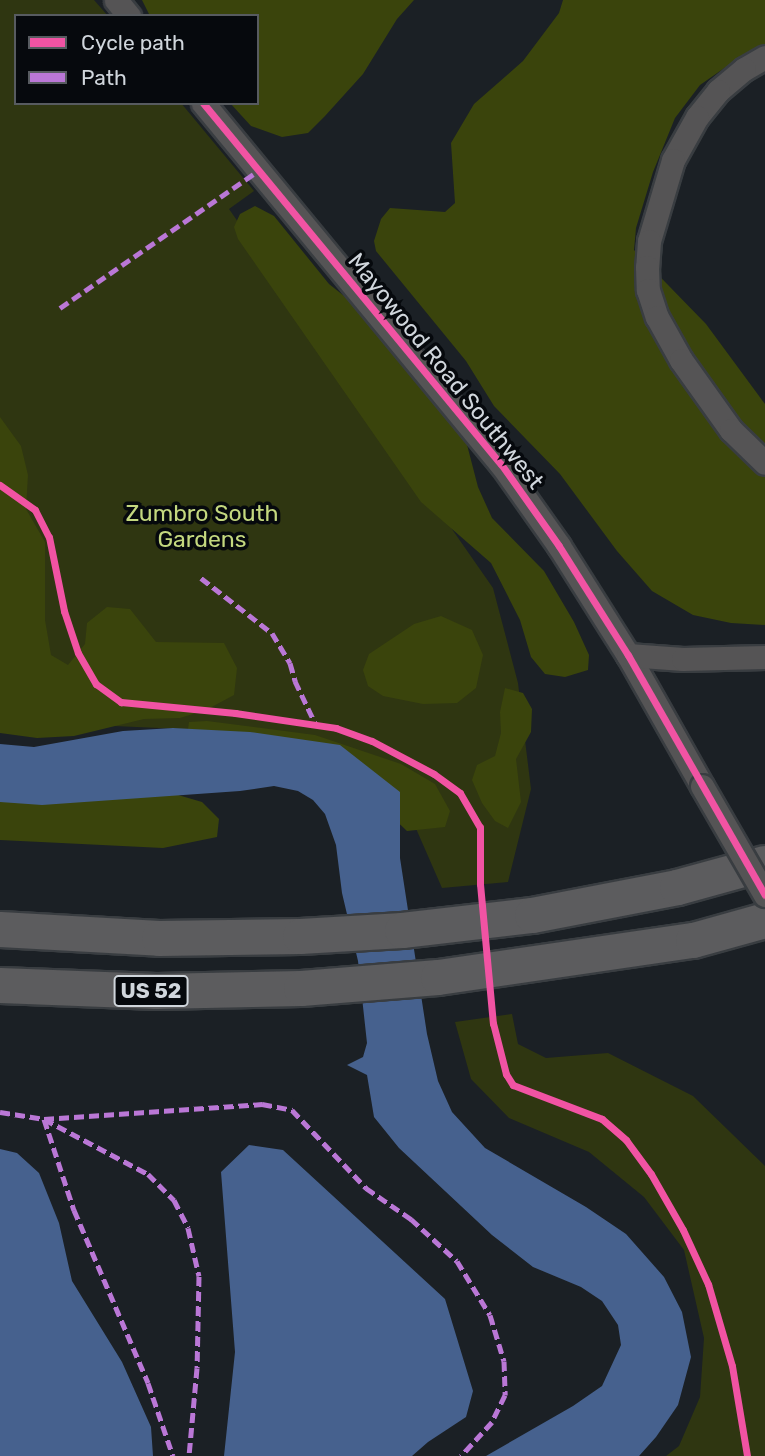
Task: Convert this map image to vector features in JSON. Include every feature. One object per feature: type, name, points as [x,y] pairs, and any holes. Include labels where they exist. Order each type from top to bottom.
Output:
[{"type":"highway","points":[[0,929],[159,938],[300,936],[402,930],[532,915],[677,887],[765,863]]},
{"type":"highway","name":"US 52","points":[[0,985],[156,991],[301,988],[438,977],[540,965],[693,940],[765,920]]},
{"type":"street","points":[[116,0],[127,14]]},
{"type":"street","points":[[765,57],[744,69],[718,91],[697,117],[673,160],[649,241],[647,267],[648,290],[657,317],[681,360],[731,430],[765,463]]},
{"type":"street","name":"Mayowood Road Southwest","points":[[205,105],[501,464],[559,545],[628,655],[765,895]]},
{"type":"street","points":[[628,655],[683,659],[765,657]]},
{"type":"green space","name":"Zumbro South Gardens","points":[[0,0],[94,0],[106,14],[14,14],[14,105],[183,105],[254,191],[229,209],[493,588],[518,683],[531,789],[508,882],[442,888],[400,792],[250,732],[0,721]]},
{"type":"green space","points":[[142,0],[414,0],[397,19],[363,74],[325,116],[308,133],[282,137],[251,126],[232,105],[259,105],[259,14],[149,14]]},
{"type":"green space","points":[[563,0],[765,0],[765,45],[746,53],[700,85],[675,118],[653,172],[636,228],[634,250],[706,324],[765,404],[765,625],[731,623],[693,615],[652,591],[617,551],[560,474],[494,406],[466,361],[376,251],[374,241],[381,219],[390,208],[445,212],[455,203],[451,143],[474,104],[523,61],[559,13]]},
{"type":"green space","points":[[255,206],[274,216],[329,284],[358,307],[465,437],[478,487],[492,518],[544,571],[574,622],[589,655],[588,670],[565,677],[545,674],[531,657],[520,620],[491,563],[421,502],[238,239],[234,227],[240,214]]},
{"type":"green space","points":[[0,417],[21,446],[28,475],[26,509],[45,542],[45,620],[51,655],[68,665],[85,644],[87,623],[107,607],[130,609],[156,642],[224,643],[237,668],[234,695],[206,710],[180,718],[144,719],[74,736],[37,738],[0,733]]},
{"type":"green space","points":[[441,616],[472,630],[483,655],[476,688],[457,703],[423,704],[383,696],[368,686],[363,670],[369,654],[414,624]]},
{"type":"green space","points":[[505,688],[523,693],[532,709],[531,732],[516,759],[521,802],[508,828],[495,821],[482,803],[472,780],[477,765],[495,756],[501,733],[500,712]]},
{"type":"green space","points":[[207,721],[315,735],[401,764],[435,784],[450,811],[445,827],[407,831],[385,810],[187,736],[189,722]]},
{"type":"green space","points":[[161,790],[202,802],[219,819],[217,837],[163,848],[0,840],[0,798]]},
{"type":"green space","points":[[512,1014],[518,1044],[546,1058],[608,1053],[693,1096],[765,1166],[765,1456],[666,1456],[679,1446],[700,1397],[704,1338],[684,1250],[644,1197],[589,1152],[509,1118],[471,1079],[455,1022]]},
{"type":"water","points":[[173,728],[250,732],[340,745],[400,792],[400,858],[427,1034],[438,1081],[452,1112],[485,1148],[586,1207],[626,1234],[664,1277],[682,1312],[691,1357],[678,1405],[639,1456],[486,1456],[573,1406],[602,1386],[621,1345],[618,1325],[602,1301],[581,1287],[533,1267],[492,1235],[399,1148],[374,1117],[367,1075],[347,1065],[363,1057],[367,1043],[358,961],[342,893],[336,845],[325,814],[313,800],[298,791],[274,786],[240,791],[42,805],[0,802],[0,744],[34,747],[123,731]]},
{"type":"water","points":[[249,1145],[283,1150],[445,1299],[473,1391],[466,1417],[412,1456],[224,1456],[235,1352],[221,1172]]},
{"type":"water","points":[[0,1149],[17,1153],[39,1173],[59,1223],[72,1281],[122,1362],[151,1427],[153,1456],[0,1456]]},
{"type":"marked path","points":[[60,308],[259,170]]},
{"type":"marked path","points":[[201,578],[272,633],[290,663],[295,681],[316,725]]},
{"type":"marked path","points":[[0,1112],[44,1119],[262,1104],[292,1110],[366,1188],[411,1219],[457,1261],[490,1315],[504,1361],[505,1395],[492,1422],[461,1456]]},
{"type":"marked path","points":[[44,1119],[148,1174],[174,1200],[188,1228],[199,1276],[197,1368],[189,1456]]},
{"type":"marked path","points":[[44,1119],[74,1210],[148,1383],[173,1456]]},
{"type":"cycle path","points":[[205,105],[501,464],[559,546],[628,655],[765,895]]},
{"type":"cycle path","points":[[0,485],[35,510],[49,537],[64,611],[78,653],[96,684],[121,702],[235,713],[336,728],[372,741],[434,774],[460,793],[480,827],[480,884],[493,1023],[506,1074],[513,1085],[602,1119],[626,1140],[651,1174],[683,1230],[708,1284],[732,1366],[747,1456]]}]
